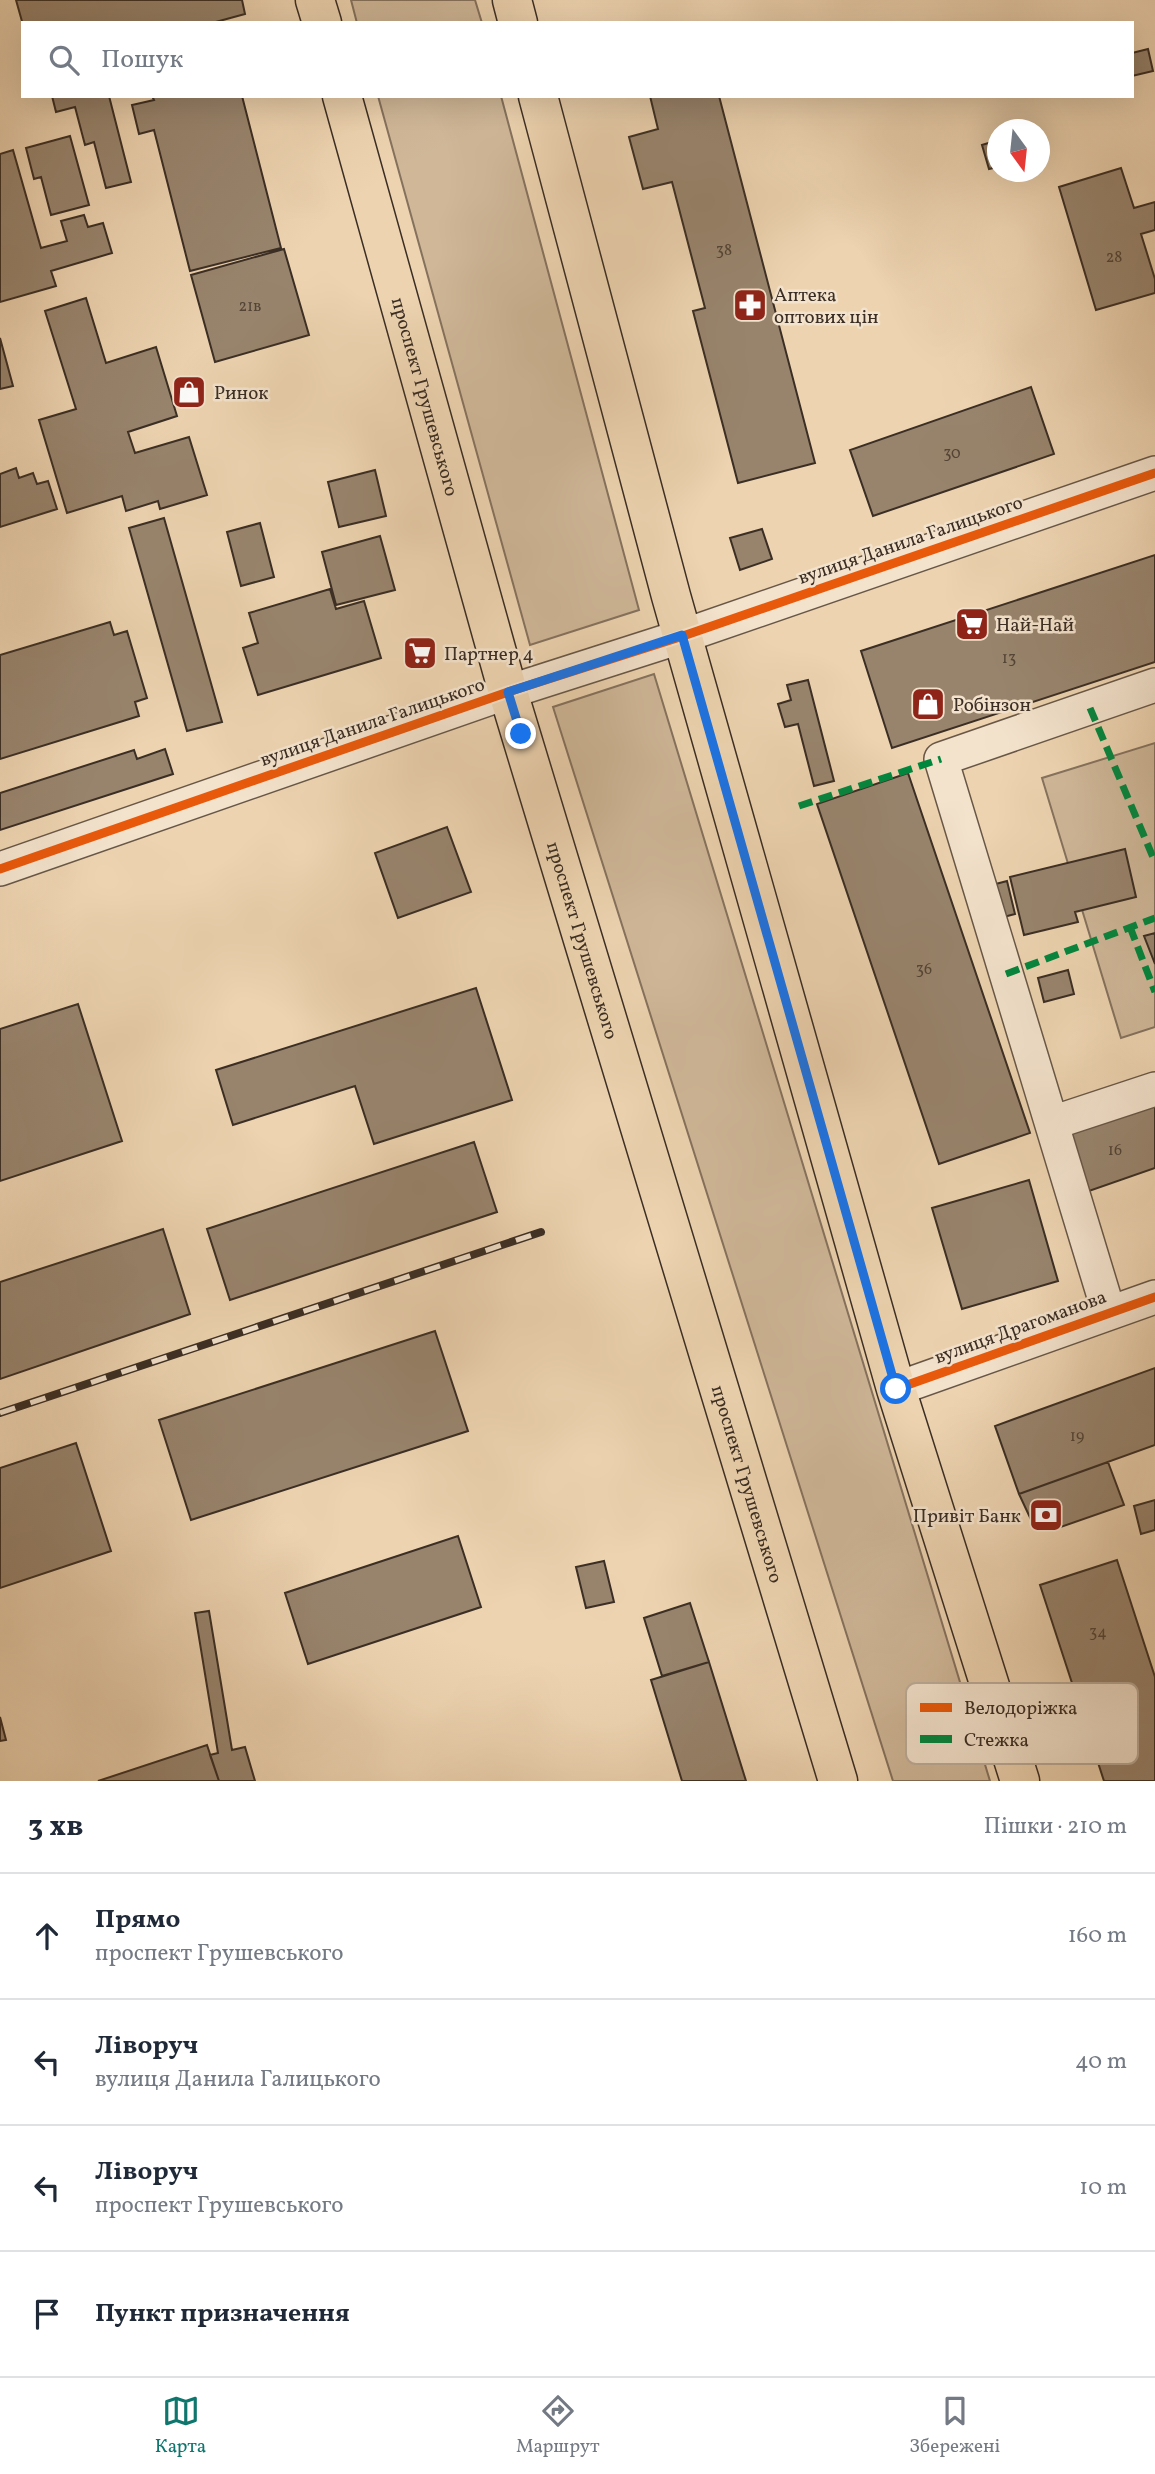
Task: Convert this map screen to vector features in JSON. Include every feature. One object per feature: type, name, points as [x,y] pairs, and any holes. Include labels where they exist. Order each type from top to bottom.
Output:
[{"type":"main road","points":[[315,0],[321,21]]},
{"type":"main road","points":[[512,0],[518,21]]},
{"type":"main road","name":"проспект Грушевського","points":[[343,98],[508,692],[838,1781]]},
{"type":"main road","points":[[539,98],[682,635],[896,1389],[989,1683]]},
{"type":"main road","points":[[1015,1764],[1020,1781]]},
{"type":"street","name":"вулиця Данила Галицького","points":[[0,869],[508,692],[1155,473]]},
{"type":"street","points":[[1110,1313],[941,759],[1155,685]]},
{"type":"street","points":[[1052,1123],[1155,1089]]},
{"type":"street","name":"вулиця Драгоманова","points":[[896,1389],[1155,1297]]},
{"type":"shaded area","points":[[351,0],[475,0],[481,21],[356,21]]},
{"type":"shaded area","points":[[379,98],[502,98],[639,610],[530,645]]},
{"type":"shaded area","points":[[654,674],[960,1683],[906,1683],[906,1764],[985,1764],[990,1781],[893,1781],[553,707]]},
{"type":"shaded area","points":[[1155,743],[1155,1027],[1121,1038],[1042,778]]},
{"type":"building","points":[[16,0],[242,0],[245,14],[219,21],[22,21]]},
{"type":"building","points":[[1148,49],[1153,71],[1134,76],[1134,52]]},
{"type":"building","points":[[52,98],[110,98],[131,182],[106,188],[94,142],[85,145],[75,107],[56,112]]},
{"type":"building","points":[[153,98],[243,98],[281,248],[190,271],[154,130],[139,134],[132,105],[154,100]]},
{"type":"building","points":[[650,98],[720,98],[815,463],[738,483],[693,311],[705,308],[672,182],[643,189],[629,137],[658,129]]},
{"type":"building","points":[[70,136],[89,205],[51,215],[41,177],[34,179],[26,148]]},
{"type":"building","points":[[987,143],[987,162],[982,145]]},
{"type":"building","points":[[13,150],[41,248],[67,241],[61,221],[84,215],[88,227],[103,223],[112,253],[51,271],[56,286],[0,302],[0,154]]},
{"type":"building","points":[[1121,168],[1134,208],[1155,202],[1155,230],[1141,234],[1155,279],[1155,293],[1096,310],[1059,187]]},
{"type":"building","points":[[284,249],[309,335],[215,362],[191,275]]},
{"type":"building","points":[[86,298],[106,363],[156,347],[177,416],[128,432],[135,453],[189,437],[207,495],[160,509],[158,501],[126,511],[122,496],[67,513],[39,420],[76,409],[45,311]]},
{"type":"building","points":[[0,338],[13,386],[0,389]]},
{"type":"building","points":[[1031,387],[1054,454],[873,516],[850,450]]},
{"type":"building","points":[[16,468],[19,478],[33,473],[37,484],[48,481],[57,509],[0,527],[0,474]]},
{"type":"building","points":[[375,470],[386,516],[339,527],[328,482]]},
{"type":"building","points":[[164,518],[222,722],[187,731],[129,528]]},
{"type":"building","points":[[260,523],[274,577],[241,586],[227,532]]},
{"type":"building","points":[[762,529],[772,559],[740,570],[730,538]]},
{"type":"building","points":[[380,536],[395,590],[336,605],[322,552]]},
{"type":"building","points":[[1155,555],[1155,662],[892,748],[861,651]]},
{"type":"building","points":[[330,589],[336,609],[364,601],[381,658],[258,695],[243,648],[258,643],[249,613]]},
{"type":"building","points":[[110,622],[114,635],[127,631],[147,698],[135,702],[139,716],[0,759],[0,655]]},
{"type":"building","points":[[808,680],[834,781],[814,786],[798,724],[785,727],[778,704],[791,700],[787,685]]},
{"type":"building","points":[[165,749],[173,774],[0,830],[0,793],[134,750],[137,759]]},
{"type":"building","points":[[908,773],[1030,1133],[939,1164],[817,804]]},
{"type":"building","points":[[447,827],[471,892],[398,918],[375,853]]},
{"type":"building","points":[[1125,849],[1136,897],[1075,912],[1078,922],[1024,935],[1010,877]]},
{"type":"building","points":[[1007,881],[1015,914],[996,919],[988,886]]},
{"type":"building","points":[[1155,933],[1155,964],[1144,936]]},
{"type":"building","points":[[1068,970],[1074,994],[1044,1002],[1038,978]]},
{"type":"building","points":[[476,988],[512,1100],[374,1144],[355,1086],[233,1125],[216,1070]]},
{"type":"building","points":[[78,1004],[122,1141],[0,1181],[0,1029]]},
{"type":"building","points":[[1155,1101],[1155,1168],[1089,1191],[1069,1130]]},
{"type":"building","points":[[474,1142],[497,1212],[230,1300],[207,1229]]},
{"type":"building","points":[[1029,1180],[1058,1281],[962,1309],[932,1208]]},
{"type":"building","points":[[163,1229],[190,1314],[0,1379],[0,1282]]},
{"type":"building","points":[[435,1331],[468,1431],[191,1520],[159,1420]]},
{"type":"building","points":[[1155,1368],[1155,1445],[1019,1494],[995,1426]]},
{"type":"building","points":[[76,1443],[111,1551],[0,1588],[0,1468]]},
{"type":"building","points":[[1108,1462],[1124,1505],[1052,1530],[1033,1524],[1019,1494]]},
{"type":"building","points":[[1155,1500],[1155,1530],[1141,1534],[1134,1506]]},
{"type":"building","points":[[458,1536],[481,1607],[308,1664],[285,1593]]},
{"type":"building","points":[[1117,1560],[1155,1677],[1155,1781],[1104,1781],[1098,1764],[1138,1764],[1138,1683],[1072,1683],[1040,1585]]},
{"type":"building","points":[[604,1561],[614,1602],[586,1608],[576,1567]]},
{"type":"building","points":[[690,1603],[709,1662],[662,1676],[644,1618]]},
{"type":"building","points":[[209,1611],[232,1750],[245,1747],[255,1781],[219,1781],[210,1755],[218,1753],[195,1613]]},
{"type":"building","points":[[709,1662],[746,1781],[682,1781],[651,1680]]},
{"type":"building","points":[[0,1717],[6,1740],[0,1741]]},
{"type":"building","points":[[207,1745],[219,1781],[98,1781]]},
{"type":"railway","points":[[0,1413],[541,1232]]},
{"type":"marked path","points":[[1090,708],[1155,862]]},
{"type":"marked path","points":[[799,806],[941,759]]},
{"type":"marked path","points":[[1006,974],[1155,918]]},
{"type":"marked path","points":[[1130,927],[1155,992]]},
{"type":"cycle path","points":[[0,869],[508,692],[683,636],[1155,473]]},
{"type":"cycle path","points":[[896,1389],[1155,1297]]},
{"type":"place","name":"Аптека оптових цін","points":[[750,305]]},
{"type":"place","name":"Ринок","points":[[189,392]]},
{"type":"place","name":"Най-Най","points":[[972,624]]},
{"type":"place","name":"Партнер 4","points":[[420,653]]},
{"type":"place","name":"Робінзон","points":[[928,704]]},
{"type":"place","name":"Привіт Банк","points":[[1046,1515]]},
{"type":"route","points":[[521,734],[508,692],[682,635],[896,1389]]}]
